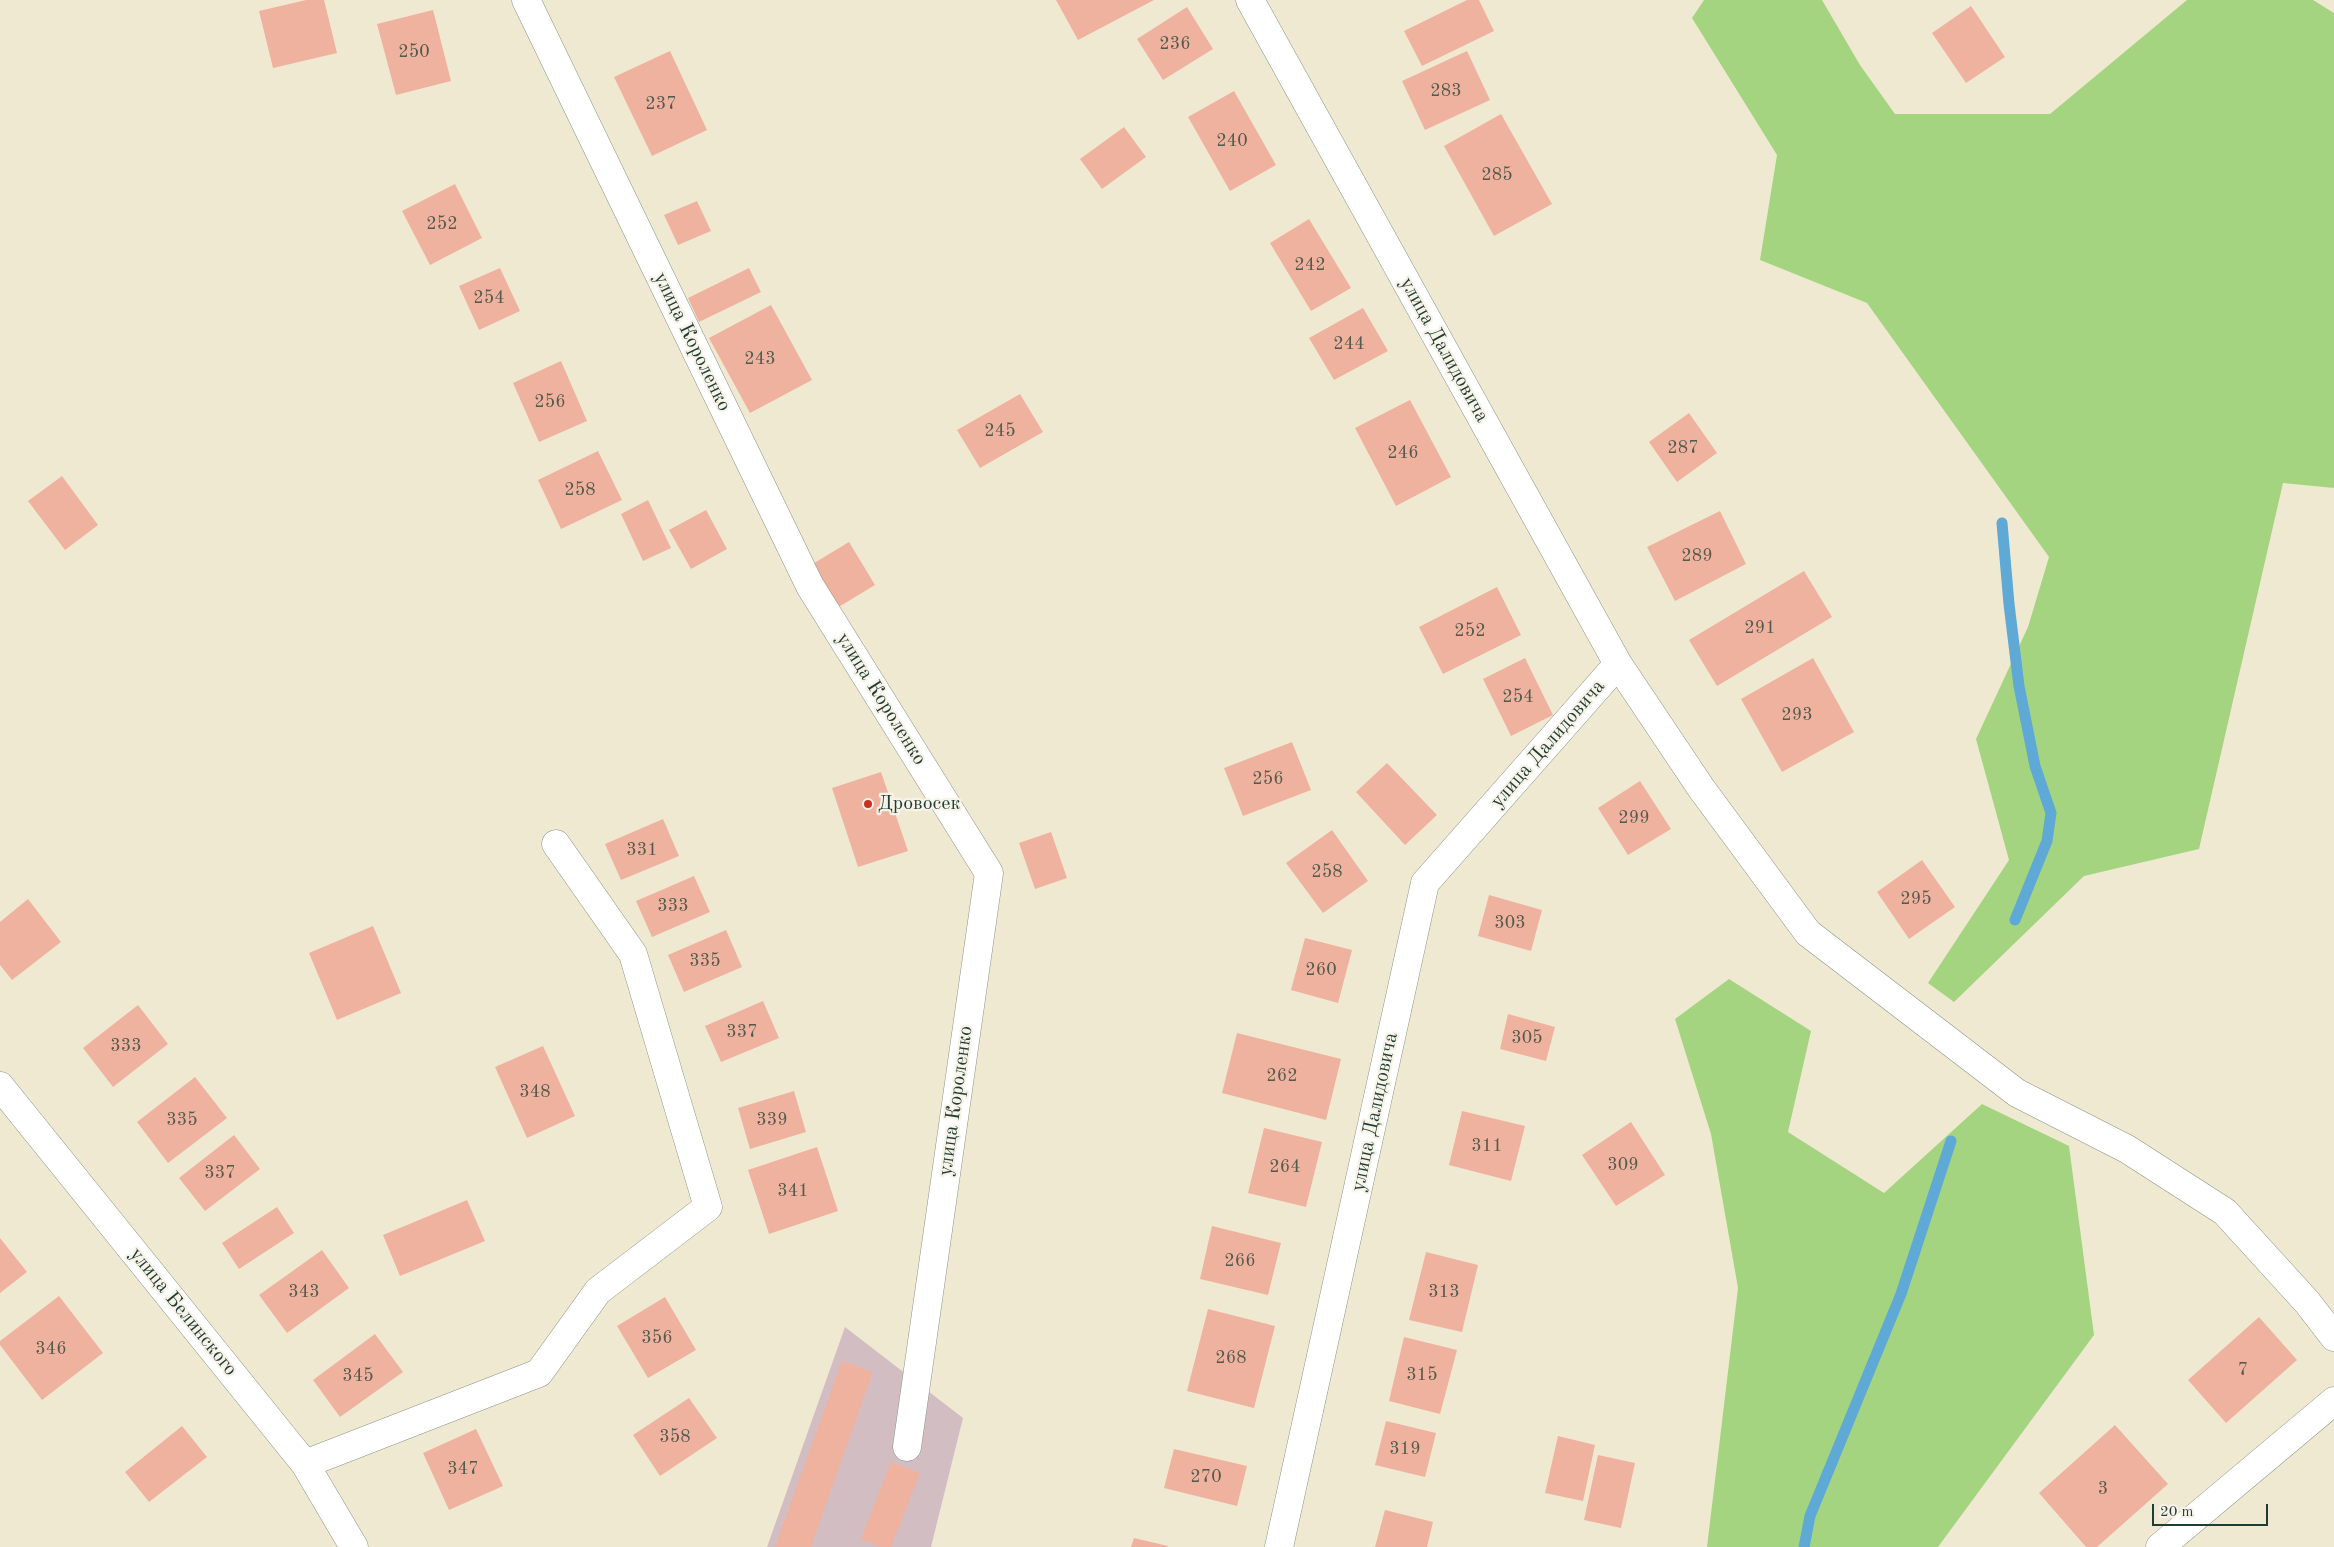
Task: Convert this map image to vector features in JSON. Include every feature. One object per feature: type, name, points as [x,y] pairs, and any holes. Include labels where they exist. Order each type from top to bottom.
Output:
[{"type":"street","name":"улица Короленко","points":[[526,0],[810,586],[989,873],[907,1448]]},
{"type":"street","name":"улица Далидовича","points":[[1250,0],[1618,664],[1425,883],[1279,1547]]},
{"type":"street","points":[[1618,664],[1701,788],[1808,933],[2017,1093],[2126,1148],[2225,1212],[2307,1302],[2334,1337]]},
{"type":"street","points":[[305,1464],[539,1374],[598,1291],[708,1207],[633,954],[556,844]]},
{"type":"street","name":"улица Белинского","points":[[0,1086],[305,1464],[354,1547]]},
{"type":"street","points":[[2160,1547],[2334,1401]]},
{"type":"shaded area","points":[[845,1327],[963,1418],[931,1547],[767,1547]]},
{"type":"green space","points":[[1704,0],[1822,0],[1860,65],[1895,114],[2050,114],[2187,0],[2313,0],[2334,13],[2334,488],[2283,483],[2199,849],[2084,876],[1954,1002],[1928,983],[2009,860],[1976,739],[2028,627],[2049,557],[1867,303],[1760,260],[1777,155],[1692,18]]},
{"type":"green space","points":[[1729,979],[1811,1031],[1788,1132],[1884,1193],[1982,1104],[2069,1146],[2094,1335],[1938,1547],[1707,1547],[1738,1288],[1711,1134],[1675,1019]]},
{"type":"building","points":[[306,0],[324,0],[337,53],[273,68],[259,11]]},
{"type":"building","points":[[1056,0],[1154,0],[1078,40]]},
{"type":"building","points":[[1467,0],[1479,0],[1494,31],[1422,66],[1404,31]]},
{"type":"building","points":[[1971,6],[2005,57],[1966,83],[1932,33]]},
{"type":"building","points":[[1187,7],[1213,49],[1163,80],[1137,39]]},
{"type":"building","points":[[433,10],[451,81],[396,95],[377,24]]},
{"type":"building","points":[[670,51],[707,130],[652,156],[614,77]]},
{"type":"building","points":[[1467,51],[1490,100],[1425,130],[1402,81]]},
{"type":"building","points":[[1234,91],[1276,165],[1230,191],[1188,117]]},
{"type":"building","points":[[1501,114],[1552,204],[1494,236],[1444,146]]},
{"type":"building","points":[[1124,127],[1146,157],[1102,189],[1080,159]]},
{"type":"building","points":[[455,184],[482,238],[430,265],[402,211]]},
{"type":"building","points":[[697,201],[711,231],[678,245],[664,215]]},
{"type":"building","points":[[1309,219],[1351,288],[1311,311],[1270,243]]},
{"type":"building","points":[[500,268],[520,311],[479,330],[459,286]]},
{"type":"building","points":[[749,268],[761,292],[699,322],[688,298]]},
{"type":"building","points":[[771,305],[812,380],[750,413],[709,338]]},
{"type":"building","points":[[1363,308],[1388,351],[1334,380],[1309,338]]},
{"type":"building","points":[[561,361],[587,421],[539,442],[513,383]]},
{"type":"building","points":[[1020,394],[1043,432],[980,468],[957,430]]},
{"type":"building","points":[[1410,400],[1451,477],[1396,506],[1355,428]]},
{"type":"building","points":[[1689,413],[1717,453],[1677,482],[1649,442]]},
{"type":"building","points":[[598,451],[622,500],[561,529],[538,480]]},
{"type":"building","points":[[62,476],[98,525],[65,550],[28,501]]},
{"type":"building","points":[[648,500],[671,548],[643,561],[621,514]]},
{"type":"building","points":[[706,510],[727,549],[691,569],[669,530]]},
{"type":"building","points":[[1720,511],[1746,564],[1675,601],[1647,547]]},
{"type":"building","points":[[849,542],[875,585],[832,611],[806,568]]},
{"type":"building","points":[[1804,571],[1832,617],[1717,686],[1689,640]]},
{"type":"building","points":[[1497,587],[1521,635],[1443,674],[1419,627]]},
{"type":"building","points":[[1525,658],[1553,715],[1511,736],[1483,679]]},
{"type":"building","points":[[1813,658],[1854,732],[1782,772],[1741,699]]},
{"type":"building","points":[[1292,742],[1311,790],[1243,816],[1224,768]]},
{"type":"building","points":[[1387,763],[1437,815],[1405,845],[1356,792]]},
{"type":"building","points":[[881,772],[908,851],[858,867],[832,788]]},
{"type":"building","points":[[1640,781],[1671,829],[1628,855],[1598,808]]},
{"type":"building","points":[[663,819],[679,856],[621,880],[605,844]]},
{"type":"building","points":[[1332,830],[1368,881],[1323,913],[1286,863]]},
{"type":"building","points":[[1051,832],[1067,878],[1035,889],[1019,843]]},
{"type":"building","points":[[1922,860],[1955,907],[1909,939],[1877,892]]},
{"type":"building","points":[[694,876],[710,912],[652,937],[636,901]]},
{"type":"building","points":[[1489,895],[1542,910],[1531,951],[1478,936]]},
{"type":"building","points":[[28,899],[61,942],[12,980],[0,965],[0,922]]},
{"type":"building","points":[[373,926],[401,993],[337,1020],[309,953]]},
{"type":"building","points":[[726,930],[742,967],[684,992],[668,955]]},
{"type":"building","points":[[1305,938],[1352,950],[1338,1003],[1291,990]]},
{"type":"building","points":[[763,1001],[779,1038],[721,1062],[705,1026]]},
{"type":"building","points":[[138,1005],[168,1044],[113,1087],[83,1048]]},
{"type":"building","points":[[1508,1014],[1555,1027],[1546,1061],[1500,1049]]},
{"type":"building","points":[[1237,1033],[1341,1059],[1326,1120],[1222,1093]]},
{"type":"building","points":[[543,1046],[575,1116],[527,1138],[495,1067]]},
{"type":"building","points":[[195,1077],[227,1118],[168,1163],[137,1122]]},
{"type":"building","points":[[794,1091],[806,1132],[750,1149],[738,1108]]},
{"type":"building","points":[[1462,1111],[1525,1126],[1511,1181],[1449,1165]]},
{"type":"building","points":[[1631,1122],[1665,1175],[1616,1206],[1582,1155]]},
{"type":"building","points":[[1264,1128],[1322,1142],[1306,1207],[1248,1193]]},
{"type":"building","points":[[234,1135],[260,1169],[205,1211],[179,1178]]},
{"type":"building","points":[[817,1147],[838,1211],[769,1234],[748,1170]]},
{"type":"building","points":[[467,1200],[485,1241],[400,1276],[383,1235]]},
{"type":"building","points":[[277,1207],[294,1233],[239,1269],[222,1243]]},
{"type":"building","points":[[1212,1226],[1281,1243],[1268,1295],[1200,1279]]},
{"type":"building","points":[[0,1238],[27,1272],[0,1293]]},
{"type":"building","points":[[322,1250],[349,1288],[287,1333],[259,1295]]},
{"type":"building","points":[[1426,1252],[1478,1265],[1462,1332],[1409,1320]]},
{"type":"building","points":[[59,1296],[103,1353],[42,1400],[0,1345],[0,1341]]},
{"type":"building","points":[[665,1297],[696,1350],[648,1378],[617,1326]]},
{"type":"building","points":[[1208,1309],[1275,1326],[1254,1408],[1187,1391]]},
{"type":"building","points":[[2259,1317],[2297,1360],[2226,1423],[2188,1380]]},
{"type":"building","points":[[375,1334],[403,1372],[340,1417],[313,1380]]},
{"type":"building","points":[[1404,1337],[1457,1350],[1440,1414],[1389,1401]]},
{"type":"building","points":[[842,1361],[873,1372],[811,1547],[775,1547]]},
{"type":"building","points":[[689,1398],[717,1438],[660,1476],[633,1435]]},
{"type":"building","points":[[1386,1421],[1436,1433],[1425,1477],[1375,1465]]},
{"type":"building","points":[[2115,1425],[2168,1484],[2097,1547],[2086,1547],[2039,1493]]},
{"type":"building","points":[[182,1426],[207,1457],[149,1502],[125,1472]]},
{"type":"building","points":[[476,1429],[503,1486],[449,1510],[423,1453]]},
{"type":"building","points":[[1558,1436],[1595,1445],[1583,1501],[1545,1493]]},
{"type":"building","points":[[1174,1449],[1247,1466],[1237,1506],[1164,1488]]},
{"type":"building","points":[[1598,1455],[1635,1463],[1621,1528],[1584,1520]]},
{"type":"building","points":[[891,1462],[920,1473],[891,1547],[881,1547],[861,1539]]},
{"type":"building","points":[[1385,1510],[1433,1522],[1427,1547],[1375,1547]]},
{"type":"building","points":[[1134,1538],[1168,1546],[1168,1547],[1131,1547]]},
{"type":"waterway","points":[[2002,523],[2019,686],[2035,766],[2051,813],[2047,841],[2015,920]]},
{"type":"waterway","points":[[1804,1547],[1810,1516],[1901,1294],[1951,1141]]},
{"type":"place","name":"Дровосек","points":[[868,804]]}]
